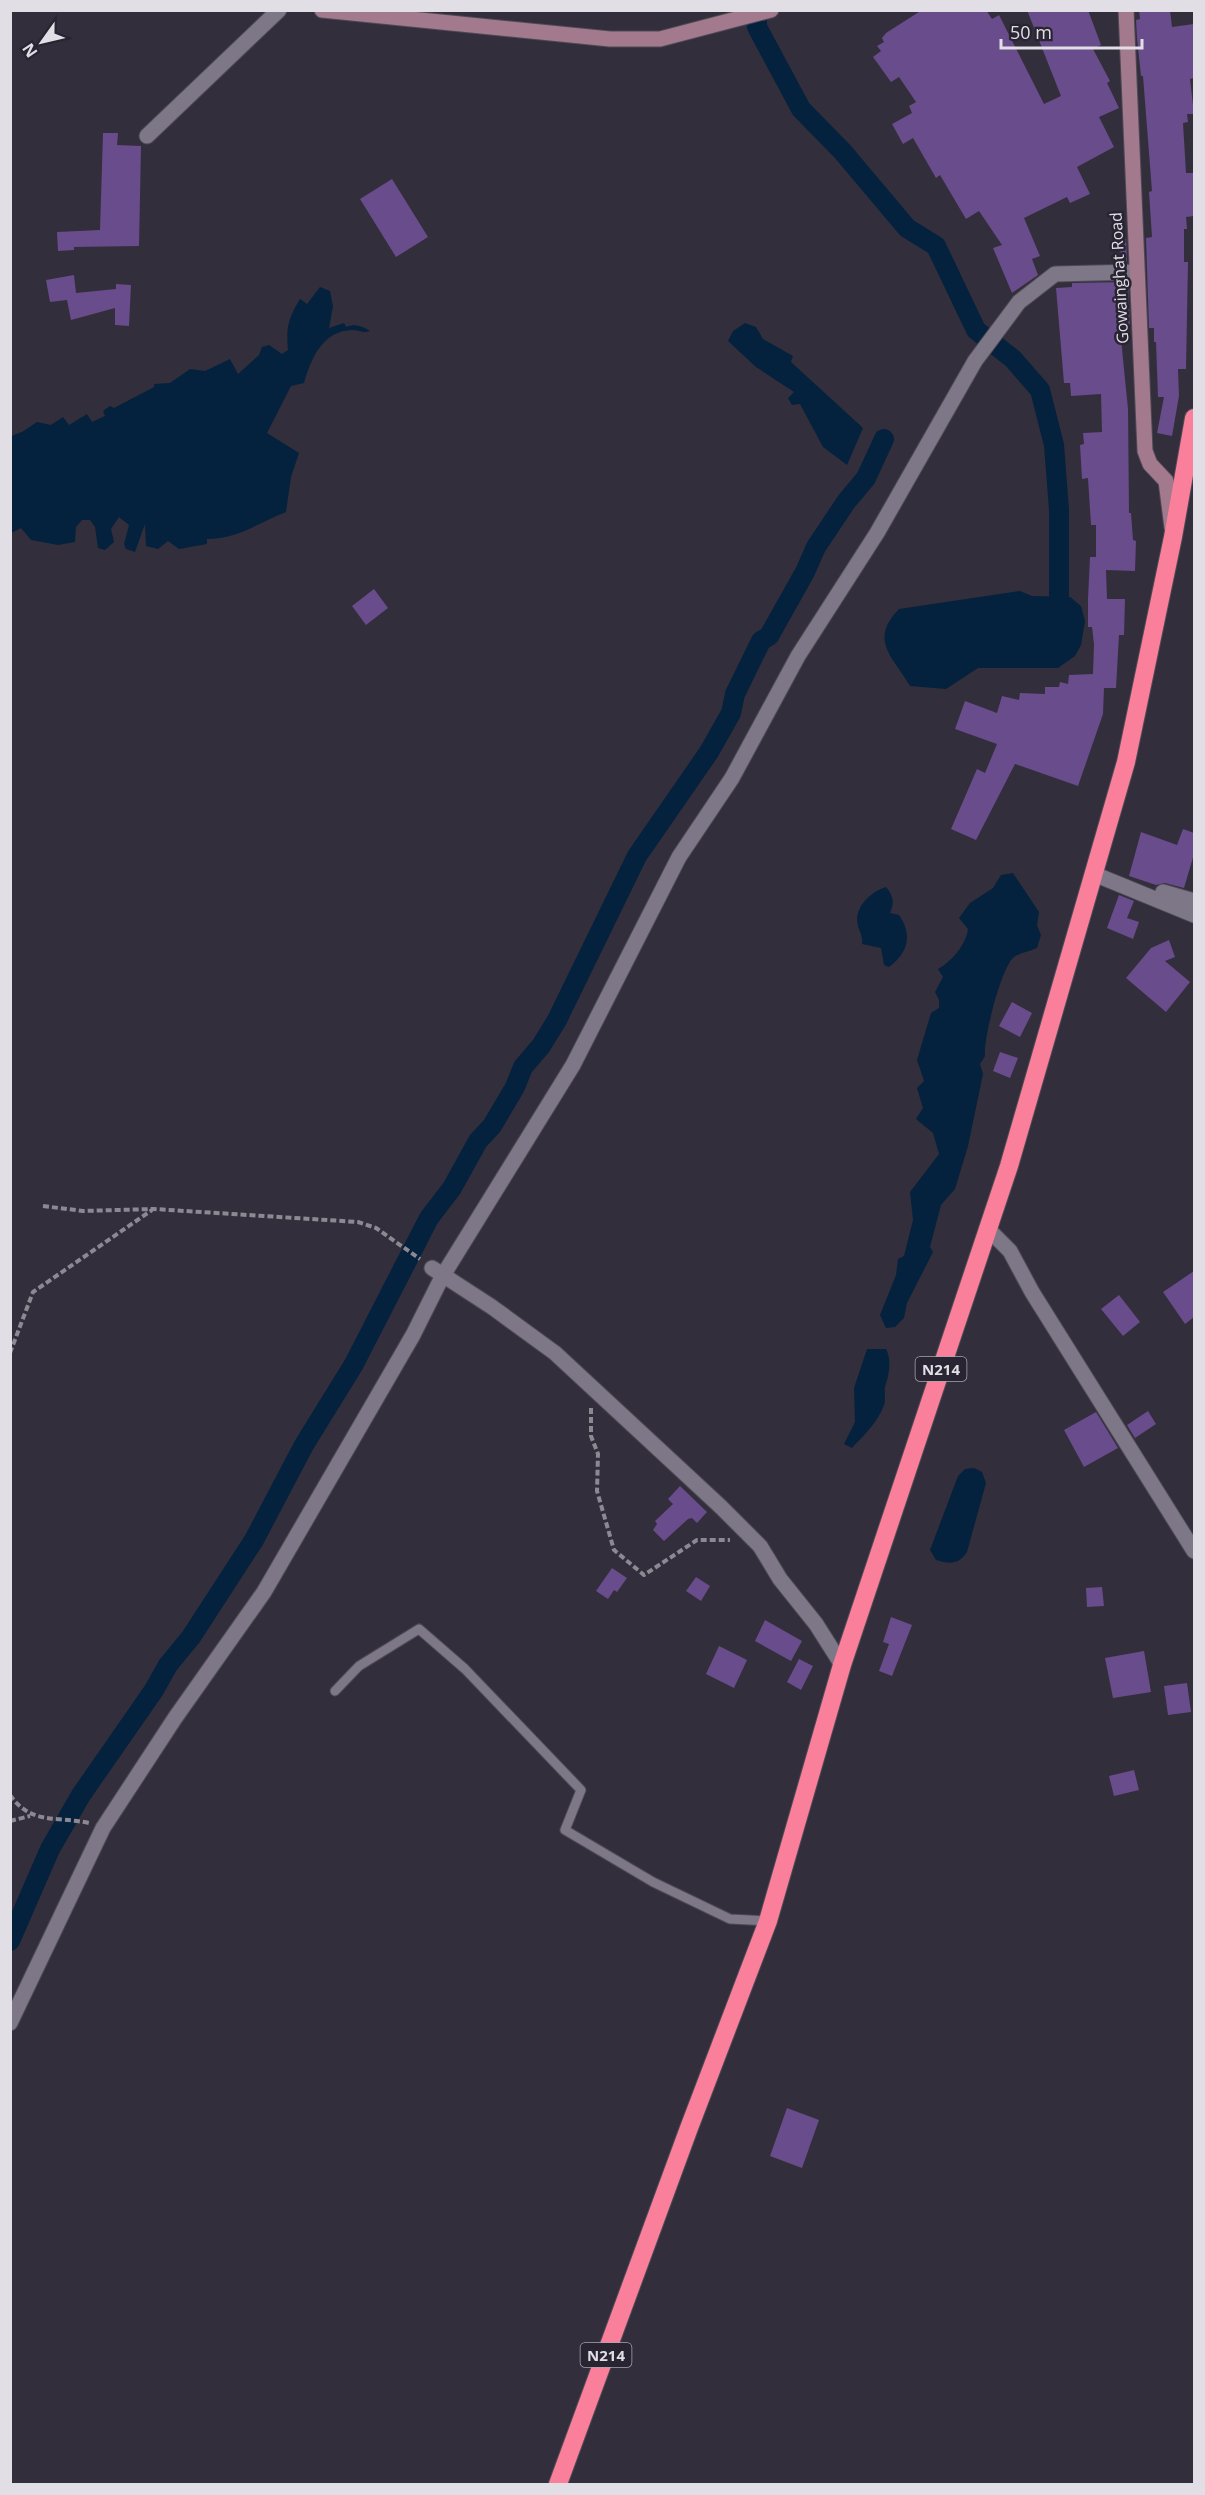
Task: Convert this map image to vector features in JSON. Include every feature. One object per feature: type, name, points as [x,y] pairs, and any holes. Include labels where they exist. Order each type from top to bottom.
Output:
[{"type":"highway","name":"N214","points":[[558,2484],[768,1921],[842,1665],[1009,1166],[1126,762],[1173,537],[1194,418]]},
{"type":"main road","points":[[322,10],[565,37],[660,39],[771,10]]},
{"type":"main road","name":"Gowainghat Road","points":[[1126,10],[1145,451],[1150,464],[1166,481],[1173,537]]},
{"type":"street","points":[[147,136],[279,10]]},
{"type":"street","points":[[10,2023],[103,1828],[264,1592],[413,1335],[437,1272],[573,1065],[679,857],[732,778],[798,656],[877,533],[975,361],[1019,302],[1055,274],[1136,272]]},
{"type":"street","points":[[1094,874],[1194,901]]},
{"type":"street","points":[[1094,874],[1194,915]]},
{"type":"street","points":[[987,1227],[1010,1251],[1032,1292],[1194,1551]]},
{"type":"street","points":[[437,1272],[492,1307],[555,1353],[593,1386],[760,1546],[780,1579],[816,1624],[842,1665]]},
{"type":"lane","points":[[335,1691],[359,1666],[418,1629],[465,1669],[581,1790],[565,1830],[653,1882],[730,1919],[768,1921]]},
{"type":"path","points":[[43,1206],[83,1211],[154,1209],[358,1222],[376,1227],[437,1272]]},
{"type":"path","points":[[10,1353],[33,1292],[154,1209]]},
{"type":"path","points":[[593,1386],[590,1420],[591,1436],[598,1454],[597,1491],[614,1550],[623,1559],[644,1575],[697,1540],[733,1539],[760,1546]]},
{"type":"path","points":[[10,1795],[20,1809],[31,1816]]},
{"type":"path","points":[[10,1821],[31,1816],[76,1820]]},
{"type":"water","points":[[320,287],[330,291],[333,306],[329,328],[344,323],[346,327],[359,326],[370,331],[342,332],[325,341],[314,356],[304,383],[291,386],[267,433],[299,453],[291,477],[286,512],[238,533],[207,539],[207,544],[179,549],[168,541],[158,549],[146,546],[145,524],[135,552],[126,549],[124,544],[129,525],[119,517],[111,529],[114,542],[105,550],[98,548],[95,527],[90,520],[82,520],[76,527],[75,542],[58,545],[31,540],[21,528],[11,533],[11,436],[37,422],[51,425],[63,417],[69,425],[87,414],[92,422],[105,416],[103,411],[110,406],[114,408],[154,387],[154,384],[170,383],[190,369],[205,371],[230,359],[238,374],[259,355],[262,347],[269,345],[282,354],[288,350],[289,323],[296,306],[300,299],[307,304]]},
{"type":"water","points":[[745,323],[756,327],[763,339],[793,356],[791,362],[863,428],[847,465],[823,447],[800,404],[792,405],[788,398],[794,392],[756,367],[728,341],[733,331]]},
{"type":"water","points":[[1020,591],[1032,596],[1070,597],[1081,606],[1085,621],[1081,645],[1075,656],[1058,668],[978,668],[946,689],[910,686],[886,648],[886,630],[890,620],[899,609]]},
{"type":"water","points":[[1013,873],[1039,912],[1037,925],[1041,935],[1037,948],[1014,957],[1004,974],[990,1020],[985,1056],[980,1064],[983,1074],[968,1146],[955,1189],[941,1205],[930,1247],[933,1252],[907,1303],[904,1318],[895,1327],[886,1328],[880,1315],[896,1275],[898,1259],[904,1256],[913,1220],[910,1192],[939,1154],[933,1133],[916,1119],[923,1108],[917,1088],[924,1081],[917,1060],[931,1013],[939,1008],[939,1000],[935,992],[943,977],[938,969],[953,957],[967,935],[968,929],[959,918],[970,903],[993,888],[1001,875]]},
{"type":"water","points":[[886,887],[892,899],[890,913],[899,915],[907,937],[901,956],[889,967],[884,965],[881,948],[862,944],[857,919],[864,902],[874,893]]},
{"type":"water","points":[[867,1349],[886,1349],[888,1353],[889,1368],[885,1387],[885,1403],[874,1423],[852,1448],[844,1444],[855,1422],[854,1388]]},
{"type":"water","points":[[974,1468],[982,1472],[986,1483],[967,1552],[957,1561],[936,1560],[930,1550],[958,1476],[965,1469]]},
{"type":"building","points":[[922,10],[986,10],[992,19],[999,15],[1044,104],[1061,96],[1027,10],[1088,10],[1101,45],[1093,49],[1110,81],[1107,83],[1119,108],[1099,117],[1114,147],[1077,167],[1090,194],[1070,203],[1067,197],[1024,218],[1040,256],[1032,259],[1038,275],[1012,293],[993,248],[1002,245],[979,211],[966,219],[940,175],[936,178],[913,138],[903,144],[892,124],[912,113],[909,106],[916,102],[899,77],[891,82],[873,57],[881,51],[877,46],[884,42],[882,38],[886,33]]},
{"type":"building","points":[[1139,10],[1170,10],[1172,27],[1194,24],[1194,78],[1190,79],[1194,114],[1187,114],[1188,122],[1183,123],[1186,173],[1194,173],[1194,216],[1186,217],[1187,229],[1184,229],[1184,262],[1188,262],[1186,369],[1178,369],[1179,396],[1172,436],[1157,433],[1164,397],[1158,397],[1156,342],[1154,342],[1154,328],[1149,328],[1146,238],[1152,237],[1149,192],[1152,191],[1143,76],[1141,76],[1137,38],[1136,20],[1140,19]]},
{"type":"building","points":[[103,133],[118,133],[117,145],[141,146],[139,246],[74,247],[74,250],[58,251],[57,232],[100,230]]},
{"type":"building","points":[[392,179],[428,237],[396,257],[360,199]]},
{"type":"building","points":[[1120,239],[1126,239],[1127,262],[1121,263]]},
{"type":"building","points":[[74,275],[76,293],[116,289],[116,284],[131,285],[129,326],[115,325],[115,308],[71,320],[67,300],[50,302],[46,280]]},
{"type":"building","points":[[1128,282],[1130,329],[1120,329],[1128,409],[1129,513],[1131,513],[1133,540],[1136,541],[1135,571],[1106,570],[1107,599],[1125,599],[1124,635],[1119,635],[1116,688],[1104,688],[1103,714],[1078,786],[1015,764],[976,840],[951,829],[977,769],[985,773],[997,744],[955,729],[965,701],[997,713],[1002,696],[1019,700],[1020,693],[1045,694],[1045,687],[1059,687],[1060,682],[1068,684],[1069,675],[1093,674],[1094,644],[1092,627],[1088,627],[1088,599],[1090,557],[1096,557],[1096,525],[1091,525],[1088,478],[1082,479],[1080,445],[1084,444],[1083,433],[1102,432],[1101,394],[1071,396],[1070,383],[1064,383],[1056,288],[1072,287],[1072,283]]},
{"type":"building","points":[[374,589],[388,608],[366,625],[352,606]]},
{"type":"building","points":[[1183,829],[1194,833],[1194,854],[1184,888],[1165,883],[1156,885],[1129,876],[1141,832],[1177,845]]},
{"type":"building","points":[[1119,895],[1134,901],[1127,918],[1139,922],[1133,939],[1107,928]]},
{"type":"building","points":[[1169,940],[1175,957],[1165,961],[1190,982],[1166,1012],[1126,978],[1151,948]]},
{"type":"building","points":[[1012,1002],[1032,1013],[1020,1037],[999,1026]]},
{"type":"building","points":[[1000,1052],[1018,1058],[1010,1078],[993,1071]]},
{"type":"building","points":[[1194,1271],[1194,1317],[1185,1324],[1163,1292]]},
{"type":"building","points":[[1119,1295],[1140,1322],[1123,1336],[1101,1309]]},
{"type":"building","points":[[1148,1411],[1156,1424],[1135,1438],[1127,1425]]},
{"type":"building","points":[[1096,1412],[1118,1448],[1084,1467],[1064,1430]]},
{"type":"building","points":[[680,1486],[707,1512],[697,1523],[692,1518],[688,1519],[664,1541],[653,1530],[657,1524],[655,1521],[673,1504],[668,1499]]},
{"type":"building","points":[[612,1568],[627,1578],[617,1592],[614,1590],[608,1599],[596,1591]]},
{"type":"building","points":[[696,1577],[710,1586],[701,1601],[686,1591]]},
{"type":"building","points":[[1102,1587],[1104,1606],[1087,1607],[1086,1588]]},
{"type":"building","points":[[891,1617],[912,1625],[892,1676],[879,1671],[889,1644],[883,1642]]},
{"type":"building","points":[[765,1620],[802,1641],[791,1661],[755,1641]]},
{"type":"building","points":[[719,1646],[747,1660],[734,1688],[706,1674]]},
{"type":"building","points":[[1144,1651],[1151,1692],[1113,1698],[1105,1658]]},
{"type":"building","points":[[799,1659],[813,1666],[801,1690],[787,1682]]},
{"type":"building","points":[[1187,1683],[1191,1712],[1168,1715],[1164,1686]]},
{"type":"building","points":[[1134,1770],[1139,1790],[1114,1796],[1109,1776]]},
{"type":"building","points":[[787,2108],[819,2120],[802,2168],[770,2156]]},
{"type":"waterway","points":[[757,10],[757,27],[801,109],[843,152],[907,228],[936,246],[976,330],[1013,359],[1040,390],[1054,445],[1059,510],[1059,595]]},
{"type":"waterway","points":[[10,1941],[50,1849],[81,1795],[154,1690],[168,1665],[191,1637],[254,1540],[304,1445],[354,1364],[429,1218],[452,1188],[478,1141],[492,1126],[515,1087],[523,1067],[541,1046],[557,1020],[637,856],[709,752],[731,713],[735,694],[761,641],[769,636],[805,572],[816,547],[846,502],[866,478],[884,439]]}]
